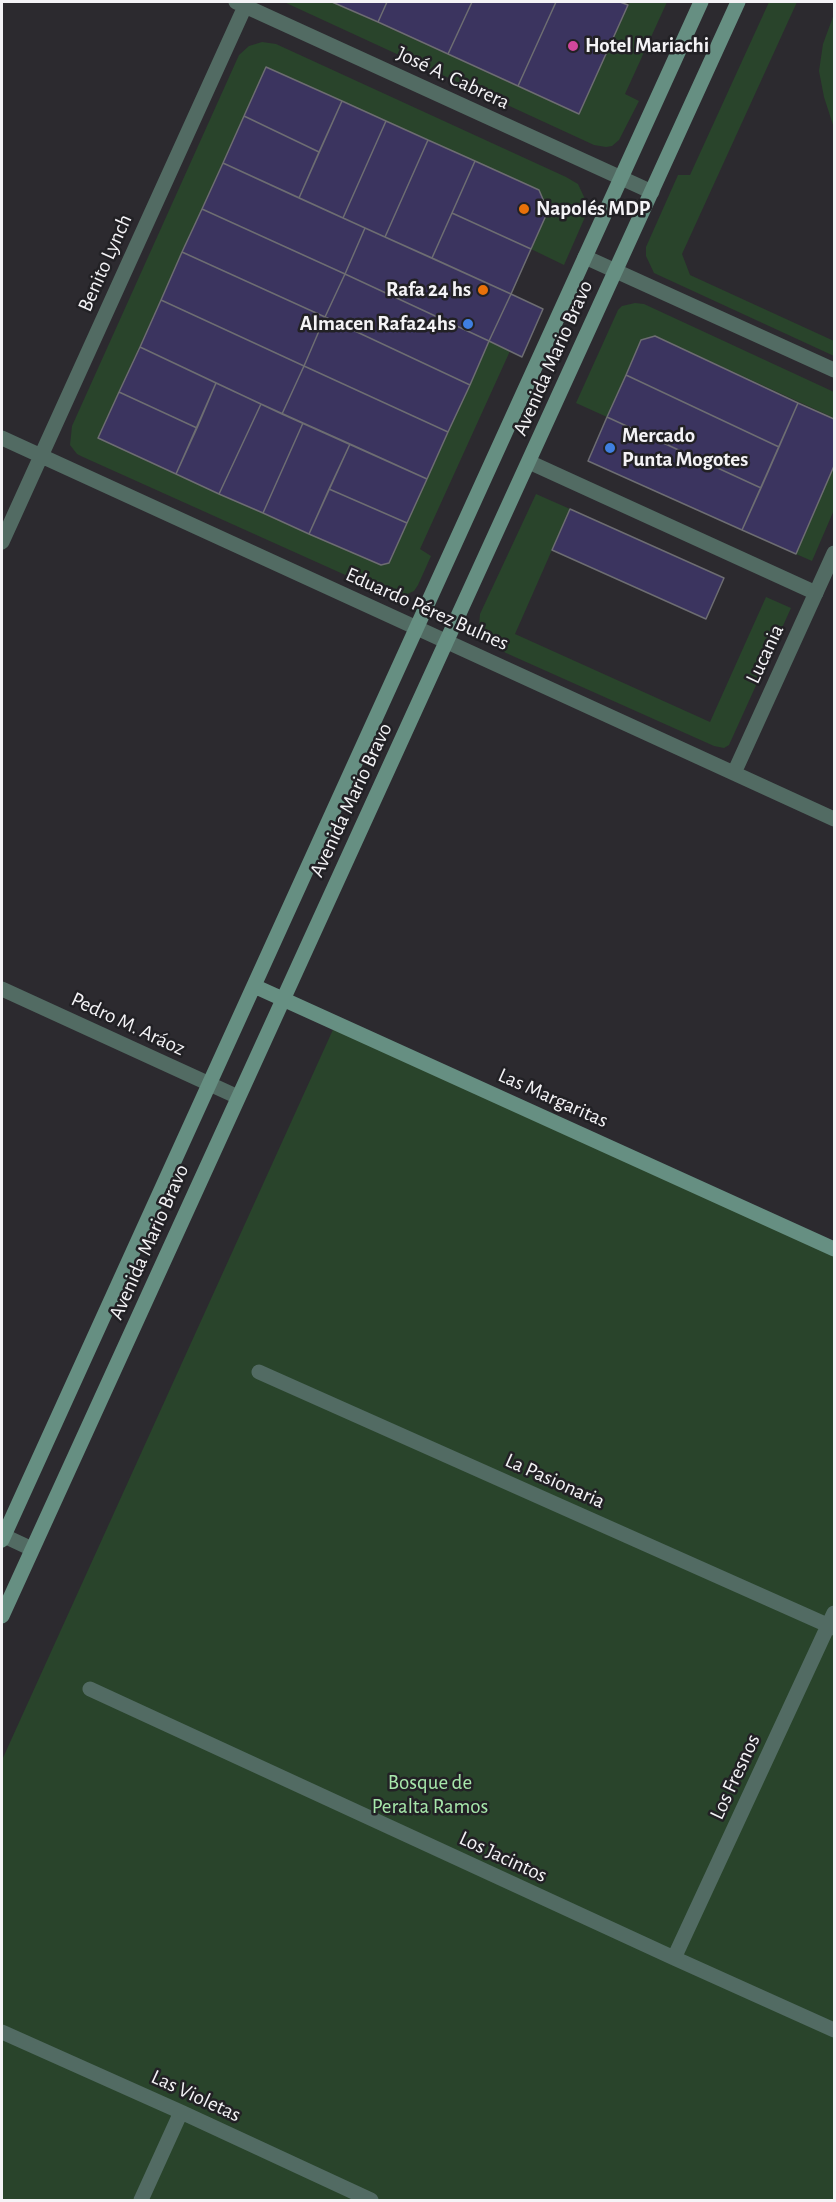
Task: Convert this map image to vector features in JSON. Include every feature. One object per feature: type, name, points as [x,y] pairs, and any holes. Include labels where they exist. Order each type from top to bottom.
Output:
[{"type":"main road","name":"Avenida Mario Bravo","points":[[2,1537],[701,2]]},
{"type":"main road","name":"Avenida Mario Bravo","points":[[2,1616],[738,2]]},
{"type":"main road","name":"Las Margaritas","points":[[254,986],[834,1249]]},
{"type":"street","name":"José A. Cabrera","points":[[243,3],[652,192]]},
{"type":"street","name":"Benito Lynch","points":[[2,542],[243,3]]},
{"type":"street","points":[[585,256],[834,370]]},
{"type":"street","name":"Eduardo Pérez Bulnes","points":[[2,438],[834,819]]},
{"type":"street","points":[[529,462],[816,593]]},
{"type":"street","name":"Lucania","points":[[734,773],[834,553]]},
{"type":"street","name":"Pedro M. Aráoz","points":[[2,989],[237,1097]]},
{"type":"street","name":"La Pasionaria","points":[[259,1372],[833,1622]]},
{"type":"street","points":[[2,1537],[32,1549]]},
{"type":"street","name":"Los Fresnos","points":[[674,1958],[833,1622]]},
{"type":"street","name":"Los Jacintos","points":[[90,1689],[834,2030]]},
{"type":"street","name":"Las Violetas","points":[[2,2032],[371,2200]]},
{"type":"street","points":[[141,2200],[181,2112]]},
{"type":"green space","points":[[284,2],[332,2],[579,114],[630,2],[667,2],[625,94],[639,101],[619,140],[612,146],[606,147],[594,145]]},
{"type":"green space","points":[[769,2],[797,2],[682,254],[690,275],[834,341],[834,356],[654,273],[646,256],[646,247],[678,175],[690,175]]},
{"type":"green space","points":[[834,14],[834,128],[819,71],[823,44]]},
{"type":"green space","points":[[262,42],[276,44],[566,177],[578,184],[585,199],[585,217],[564,265],[531,249],[548,211],[539,190],[266,67],[98,438],[381,565],[389,563],[489,341],[510,351],[420,549],[431,556],[414,591],[403,596],[392,596],[83,457],[77,454],[70,445],[72,426],[239,55],[249,46]]},
{"type":"green space","points":[[635,303],[644,304],[834,392],[834,418],[655,336],[641,340],[607,417],[576,403],[618,310],[622,306]]},
{"type":"green space","points":[[834,466],[834,510],[812,561],[796,554]]},
{"type":"green space","points":[[536,494],[570,509],[515,634],[710,722],[766,597],[791,608],[729,745],[724,748],[714,746],[506,653],[485,638],[479,626],[480,614]]},
{"type":"green space","name":"Bosque de Peralta Ramos","points":[[336,1023],[834,1249],[834,2200],[2,2200],[2,1760]]},
{"type":"building","points":[[332,2],[387,2],[378,22]]},
{"type":"building","points":[[387,2],[472,2],[448,54],[378,22]]},
{"type":"building","points":[[472,2],[556,2],[518,86],[448,54]]},
{"type":"building","name":"Hotel Mariachi","points":[[556,2],[620,2],[628,5],[579,114],[518,86]]},
{"type":"building","points":[[266,67],[342,101],[319,152],[244,116]]},
{"type":"building","points":[[342,101],[386,121],[343,218],[299,198]]},
{"type":"building","points":[[244,116],[319,152],[299,198],[223,163]]},
{"type":"building","points":[[386,121],[428,140],[385,237],[343,218]]},
{"type":"building","points":[[428,140],[475,161],[432,258],[385,237]]},
{"type":"building","points":[[475,161],[539,190],[548,211],[531,249],[452,213]]},
{"type":"building","points":[[223,163],[365,228],[345,274],[202,209]]},
{"type":"building","points":[[202,209],[345,274],[325,317],[182,252]]},
{"type":"building","points":[[452,213],[531,249],[511,294],[432,258]]},
{"type":"building","points":[[365,228],[511,294],[489,341],[345,274]]},
{"type":"building","points":[[182,252],[325,317],[304,366],[161,300]]},
{"type":"building","points":[[345,274],[489,341],[470,385],[325,317]]},
{"type":"building","points":[[511,294],[543,309],[522,357],[489,341]]},
{"type":"building","points":[[161,300],[304,366],[282,414],[140,347]]},
{"type":"building","points":[[325,317],[470,385],[448,432],[304,366]]},
{"type":"building","points":[[655,336],[798,403],[779,447],[626,375],[641,340]]},
{"type":"building","points":[[140,347],[216,383],[197,428],[119,392]]},
{"type":"building","points":[[304,366],[448,432],[427,479],[282,414]]},
{"type":"building","points":[[626,375],[779,447],[761,488],[607,417]]},
{"type":"building","points":[[216,383],[261,404],[219,494],[176,474]]},
{"type":"building","points":[[119,392],[197,428],[176,474],[98,438]]},
{"type":"building","points":[[798,403],[834,419],[834,466],[796,554],[742,530]]},
{"type":"building","points":[[261,404],[303,423],[263,513],[219,494]]},
{"type":"building","points":[[607,417],[761,488],[742,530],[588,461]]},
{"type":"building","points":[[303,423],[350,444],[309,534],[263,513]]},
{"type":"building","points":[[350,444],[427,479],[407,523],[329,489]]},
{"type":"building","points":[[329,489],[407,523],[389,563],[381,565],[309,534]]},
{"type":"building","points":[[570,509],[724,578],[706,619],[552,550]]},
{"type":"place","name":"Hotel Mariachi","points":[[573,46]]},
{"type":"place","name":"Napolés MDP","points":[[524,209]]},
{"type":"place","name":"Rafa 24 hs","points":[[483,290]]},
{"type":"place","name":"Almacen Rafa24hs","points":[[468,324]]},
{"type":"place","name":"Mercado Punta Mogotes","points":[[610,448]]}]
